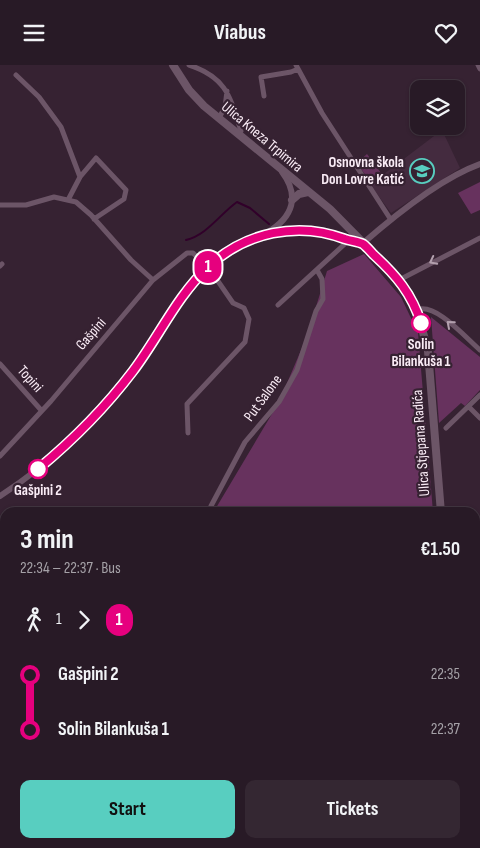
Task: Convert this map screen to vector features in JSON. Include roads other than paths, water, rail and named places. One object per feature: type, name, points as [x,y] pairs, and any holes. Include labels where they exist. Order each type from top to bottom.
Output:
[{"type":"main road","name":"Ulica Kneza Trpimira","points":[[173,65],[189,90],[281,171],[330,209],[362,243]]},
{"type":"main road","points":[[292,200],[299,194],[308,192]]},
{"type":"main road","name":"Ulica Stjepana Radića","points":[[362,243],[399,280],[417,310],[428,351],[440,507]]},
{"type":"street","points":[[189,65],[217,79],[227,91],[241,131]]},
{"type":"street","points":[[478,65],[480,69]]},
{"type":"street","points":[[264,96],[261,77],[291,72],[297,67],[322,113],[391,221]]},
{"type":"street","points":[[16,75],[39,97],[61,127],[80,177]]},
{"type":"street","points":[[219,118],[225,107],[227,91]]},
{"type":"street","points":[[68,200],[80,177],[96,158],[126,190],[124,199],[94,219]]},
{"type":"street","points":[[266,234],[288,231],[315,231],[348,241],[362,243],[458,173],[480,165]]},
{"type":"street","points":[[0,496],[24,480],[64,447],[105,405],[133,370],[208,267],[225,253],[266,234],[283,220],[292,200],[291,187],[281,171]]},
{"type":"street","points":[[0,205],[26,205],[54,197],[76,202],[131,260],[153,280]]},
{"type":"street","points":[[399,280],[480,238]]},
{"type":"street","points":[[278,305],[348,241]]},
{"type":"street","name":"Gašpini","points":[[0,455],[153,280],[187,253],[194,253],[208,267]]},
{"type":"street","points":[[188,433],[187,403],[245,342],[249,319],[244,308],[232,303],[208,267]]},
{"type":"street","name":"Put Salone","points":[[211,506],[245,443],[279,402],[297,370],[313,319],[323,299],[322,279],[317,270]]},
{"type":"street","points":[[417,310],[426,308],[435,312],[480,349]]},
{"type":"street","name":"Topini","points":[[0,364],[41,410]]},
{"type":"street","points":[[446,428],[480,395]]},
{"type":"street","points":[[468,407],[480,418]]},
{"type":"waterway","points":[[186,240],[207,229],[237,202],[250,208],[269,224]]},
{"type":"place","name":"Osnovna škola Don Lovre Katić","points":[[422,171]]},
{"type":"place","name":"Solin Bilankuša 1","points":[[421,323]]},
{"type":"place","name":"Gašpini 2","points":[[38,469]]}]
